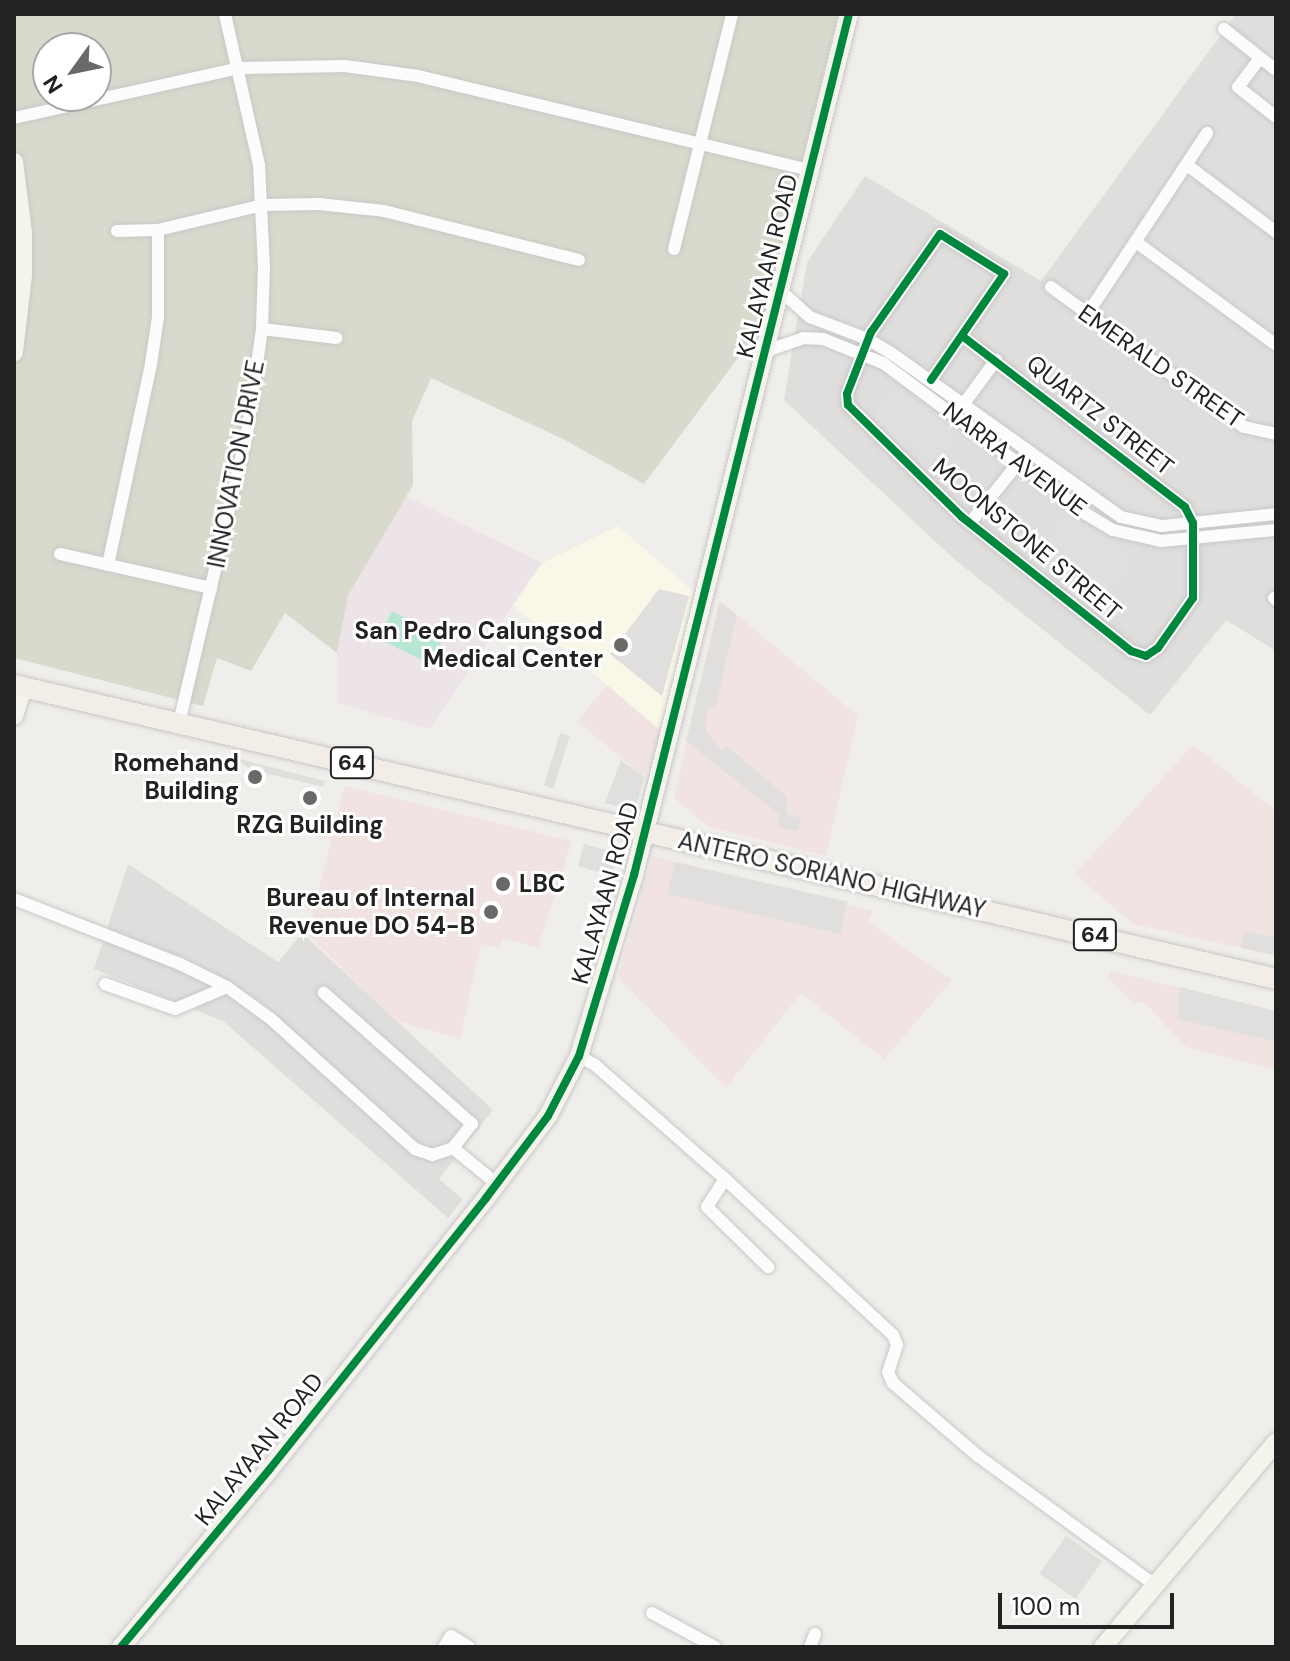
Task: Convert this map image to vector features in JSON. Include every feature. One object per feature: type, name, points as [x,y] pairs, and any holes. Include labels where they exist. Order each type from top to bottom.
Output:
[{"type":"main road","name":"ANTERO SORIANO HIGHWAY","points":[[18,686],[1276,979]]},
{"type":"street","name":"INNOVATION DRIVE","points":[[179,723],[247,433],[262,329],[263,205],[257,153],[240,68],[225,14]]},
{"type":"street","points":[[674,249],[732,14]]},
{"type":"street","name":"KALAYAAN ROAD","points":[[121,1647],[278,1459],[497,1184],[548,1116],[579,1056],[644,832],[782,292],[849,14]]},
{"type":"street","points":[[1224,29],[1276,70]]},
{"type":"street","points":[[1260,58],[1238,87],[1276,117]]},
{"type":"street","points":[[14,118],[240,68],[311,65],[381,70],[811,170]]},
{"type":"street","points":[[1088,313],[1207,133]]},
{"type":"street","points":[[14,162],[23,233],[14,352]]},
{"type":"street","points":[[1187,165],[1276,232]]},
{"type":"street","points":[[117,231],[158,230],[263,205],[319,204],[384,211],[579,260]]},
{"type":"street","points":[[108,565],[144,409],[158,317],[158,230]]},
{"type":"street","name":"MOONSTONE STREET","points":[[962,336],[1004,274],[940,234],[867,339],[847,394],[848,405],[970,523],[1131,651],[1146,656],[1158,648],[1193,598],[1194,539]]},
{"type":"street","points":[[1136,242],[1276,345]]},
{"type":"street","name":"EMERALD STREET","points":[[1051,287],[1244,427],[1276,434]]},
{"type":"street","name":"NARRA AVENUE","points":[[782,292],[810,317],[867,339],[931,380],[960,409]]},
{"type":"street","points":[[262,329],[336,338]]},
{"type":"street","points":[[931,380],[962,336]]},
{"type":"street","name":"QUARTZ STREET","points":[[962,336],[1185,507],[1193,523]]},
{"type":"street","name":"NARRA AVENUE","points":[[766,351],[803,338],[823,339],[883,363],[960,409],[1023,457],[1086,514],[1113,530],[1161,541],[1276,530]]},
{"type":"street","points":[[960,409],[996,360]]},
{"type":"street","points":[[970,523],[1023,457]]},
{"type":"street","name":"NARRA AVENUE","points":[[1023,457],[1121,517],[1162,526],[1276,514]]},
{"type":"street","points":[[1193,523],[1194,539]]},
{"type":"street","points":[[60,554],[211,588]]},
{"type":"street","points":[[14,716],[18,686]]},
{"type":"street","points":[[14,899],[180,964],[227,987],[271,1019],[415,1149],[432,1155],[453,1148],[472,1124],[324,993]]},
{"type":"street","points":[[105,984],[167,1009],[175,1009],[227,987]]},
{"type":"street","points":[[579,1056],[595,1065],[725,1179],[893,1335],[897,1345],[888,1372],[893,1383],[978,1456],[1155,1585]]},
{"type":"street","points":[[453,1148],[497,1184]]},
{"type":"street","points":[[725,1179],[707,1207],[768,1267]]},
{"type":"street","points":[[1103,1647],[1276,1442]]},
{"type":"street","points":[[652,1613],[715,1647]]},
{"type":"street","points":[[810,1647],[815,1634]]},
{"type":"street","points":[[448,1642],[469,1647]]},
{"type":"shaded area","points":[[14,14],[838,14],[761,327],[644,484],[563,439],[431,378],[412,421],[413,485],[348,596],[337,653],[285,613],[251,671],[217,658],[203,706],[14,658]]},
{"type":"shaded area","points":[[1236,14],[1276,14],[1276,651],[1226,620],[1150,715],[954,559],[784,400],[807,262],[865,176],[1041,281]]},
{"type":"shaded area","points":[[998,376],[1186,512],[1185,519],[1151,518],[1118,510],[1102,501],[977,404]]},
{"type":"shaded area","points":[[896,386],[905,387],[961,431],[926,474],[869,418]]},
{"type":"shaded area","points":[[406,496],[542,563],[429,729],[337,703],[337,653],[348,596]]},
{"type":"shaded area","points":[[1067,515],[1132,551],[1124,578],[1096,613],[1028,561]]},
{"type":"shaded area","name":"San Pedro Calungsod Medical Center","points":[[618,526],[694,592],[661,731],[513,605],[542,563]]},
{"type":"shaded area","points":[[659,589],[689,596],[662,696],[610,654]]},
{"type":"shaded area","points":[[719,600],[858,716],[826,856],[709,827],[674,798]]},
{"type":"shaded area","points":[[720,602],[737,615],[715,707],[710,707],[706,715],[706,732],[722,750],[727,746],[787,797],[787,814],[801,818],[798,831],[778,827],[780,815],[686,741]]},
{"type":"shaded area","points":[[608,684],[661,731],[644,777],[577,721]]},
{"type":"shaded area","points":[[560,733],[570,736],[553,789],[544,786]]},
{"type":"shaded area","points":[[1193,745],[1276,811],[1276,956],[1133,924],[1075,874]]},
{"type":"shaded area","points":[[235,758],[325,781],[324,787],[251,770]]},
{"type":"shaded area","points":[[621,760],[644,777],[635,811],[605,803]]},
{"type":"shaded area","points":[[344,786],[572,841],[538,948],[504,938],[497,948],[481,944],[460,1039],[395,1020],[308,935]]},
{"type":"shaded area","points":[[584,844],[618,853],[612,875],[578,866]]},
{"type":"shaded area","points":[[653,856],[873,911],[868,922],[952,980],[884,1059],[801,993],[726,1088],[618,977]]},
{"type":"shaded area","points":[[675,862],[847,902],[840,934],[668,894]]},
{"type":"shaded area","points":[[128,864],[278,962],[302,933],[493,1110],[439,1179],[463,1199],[448,1218],[223,1021],[94,969]]},
{"type":"shaded area","points":[[599,896],[610,899],[598,943],[587,940]]},
{"type":"shaded area","points":[[1245,931],[1276,938],[1272,955],[1241,948]]},
{"type":"shaded area","points":[[1111,971],[1276,1011],[1276,1070],[1186,1047],[1144,1002],[1134,1003],[1108,978]]},
{"type":"shaded area","points":[[1180,987],[1276,1011],[1276,1042],[1177,1019]]},
{"type":"shaded area","points":[[1066,1536],[1102,1561],[1076,1599],[1040,1574]]},
{"type":"green space","points":[[392,611],[444,636],[431,664],[378,639]]},
{"type":"cycle path","points":[[121,1647],[269,1470],[486,1198],[548,1116],[579,1056],[634,875],[849,14]]},
{"type":"cycle path","points":[[931,380],[1004,274],[940,234],[871,332],[847,394],[848,405],[962,517],[1131,651],[1146,656],[1158,648],[1193,598],[1193,523],[1185,507],[962,336]]},
{"type":"place","name":"San Pedro Calungsod Medical Center","points":[[621,645]]},
{"type":"place","name":"Romehand Building","points":[[255,777]]},
{"type":"place","name":"RZG Building","points":[[310,798]]},
{"type":"place","name":"LBC","points":[[503,884]]},
{"type":"place","name":"Bureau of Internal Revenue DO 54-B","points":[[491,912]]}]
